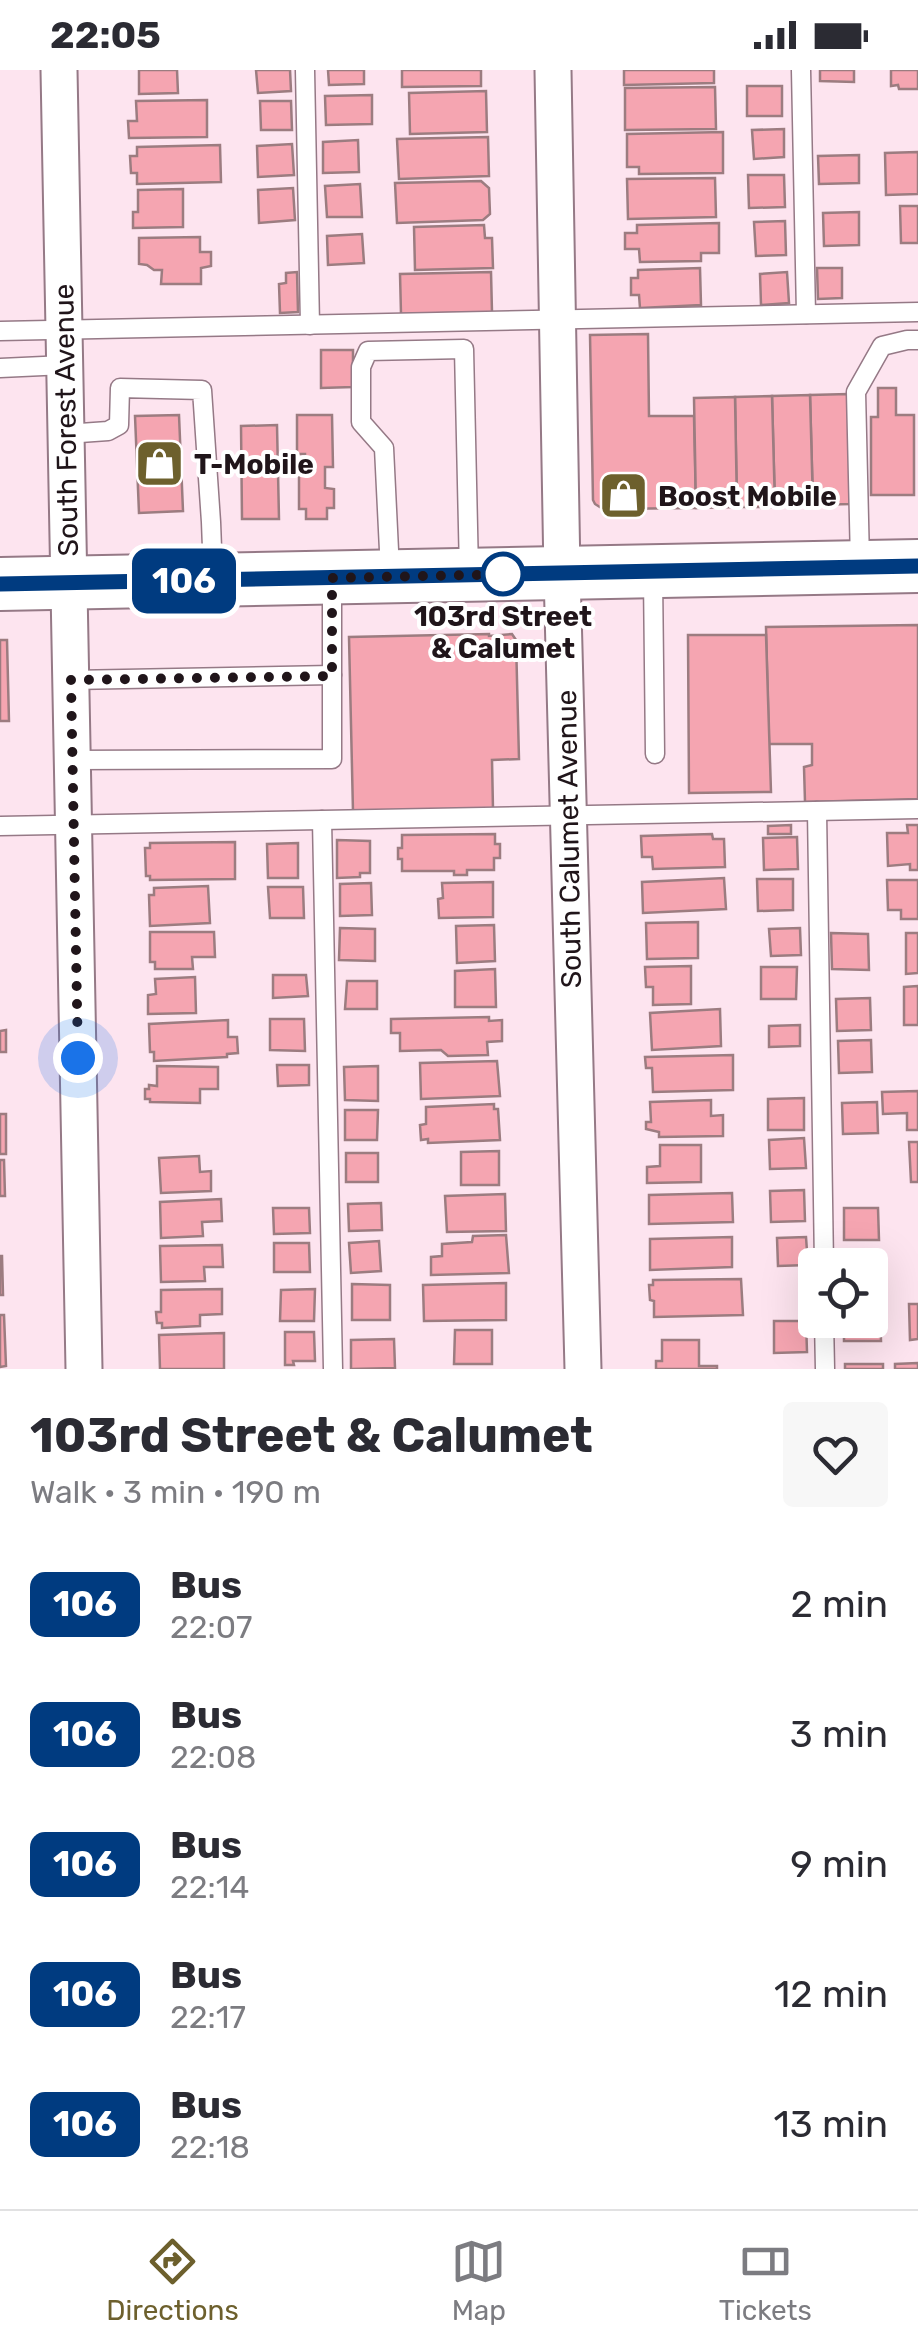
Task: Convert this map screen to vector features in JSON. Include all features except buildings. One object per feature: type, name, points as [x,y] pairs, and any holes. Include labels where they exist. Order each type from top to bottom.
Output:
[{"type":"main road","points":[[0,584],[918,566]]},
{"type":"street","name":"South Forest Avenue","points":[[59,70],[84,1369]]},
{"type":"street","name":"South Calumet Avenue","points":[[553,70],[583,1369]]},
{"type":"lane","points":[[305,70],[310,325]]},
{"type":"lane","points":[[801,70],[806,314]]},
{"type":"lane","points":[[0,332],[918,312]]},
{"type":"lane","points":[[860,567],[856,392],[882,346],[918,340]]},
{"type":"lane","points":[[390,576],[384,448],[361,422],[361,367],[368,351],[464,349],[469,575]]},
{"type":"lane","points":[[0,368],[64,365]]},
{"type":"lane","points":[[66,434],[108,430],[119,425],[120,388],[202,390],[213,580]]},
{"type":"lane","points":[[653,571],[655,754]]},
{"type":"lane","points":[[72,760],[332,758],[332,578]]},
{"type":"lane","points":[[71,680],[332,676]]},
{"type":"lane","points":[[0,826],[918,809]]},
{"type":"lane","points":[[817,811],[824,1248]]},
{"type":"lane","points":[[322,820],[333,1369]]},
{"type":"lane","points":[[824,1338],[825,1369]]},
{"type":"bus line","name":"106","points":[[0,584],[918,566]]},
{"type":"place","name":"T-Mobile","points":[[159,464]]},
{"type":"place","name":"Boost Mobile","points":[[623,496]]},
{"type":"place","name":"103rd Street & Calumet","points":[[503,574]]},
{"type":"route","points":[[78,1058],[71,680],[332,676],[332,578],[521,574],[503,574]]}]
